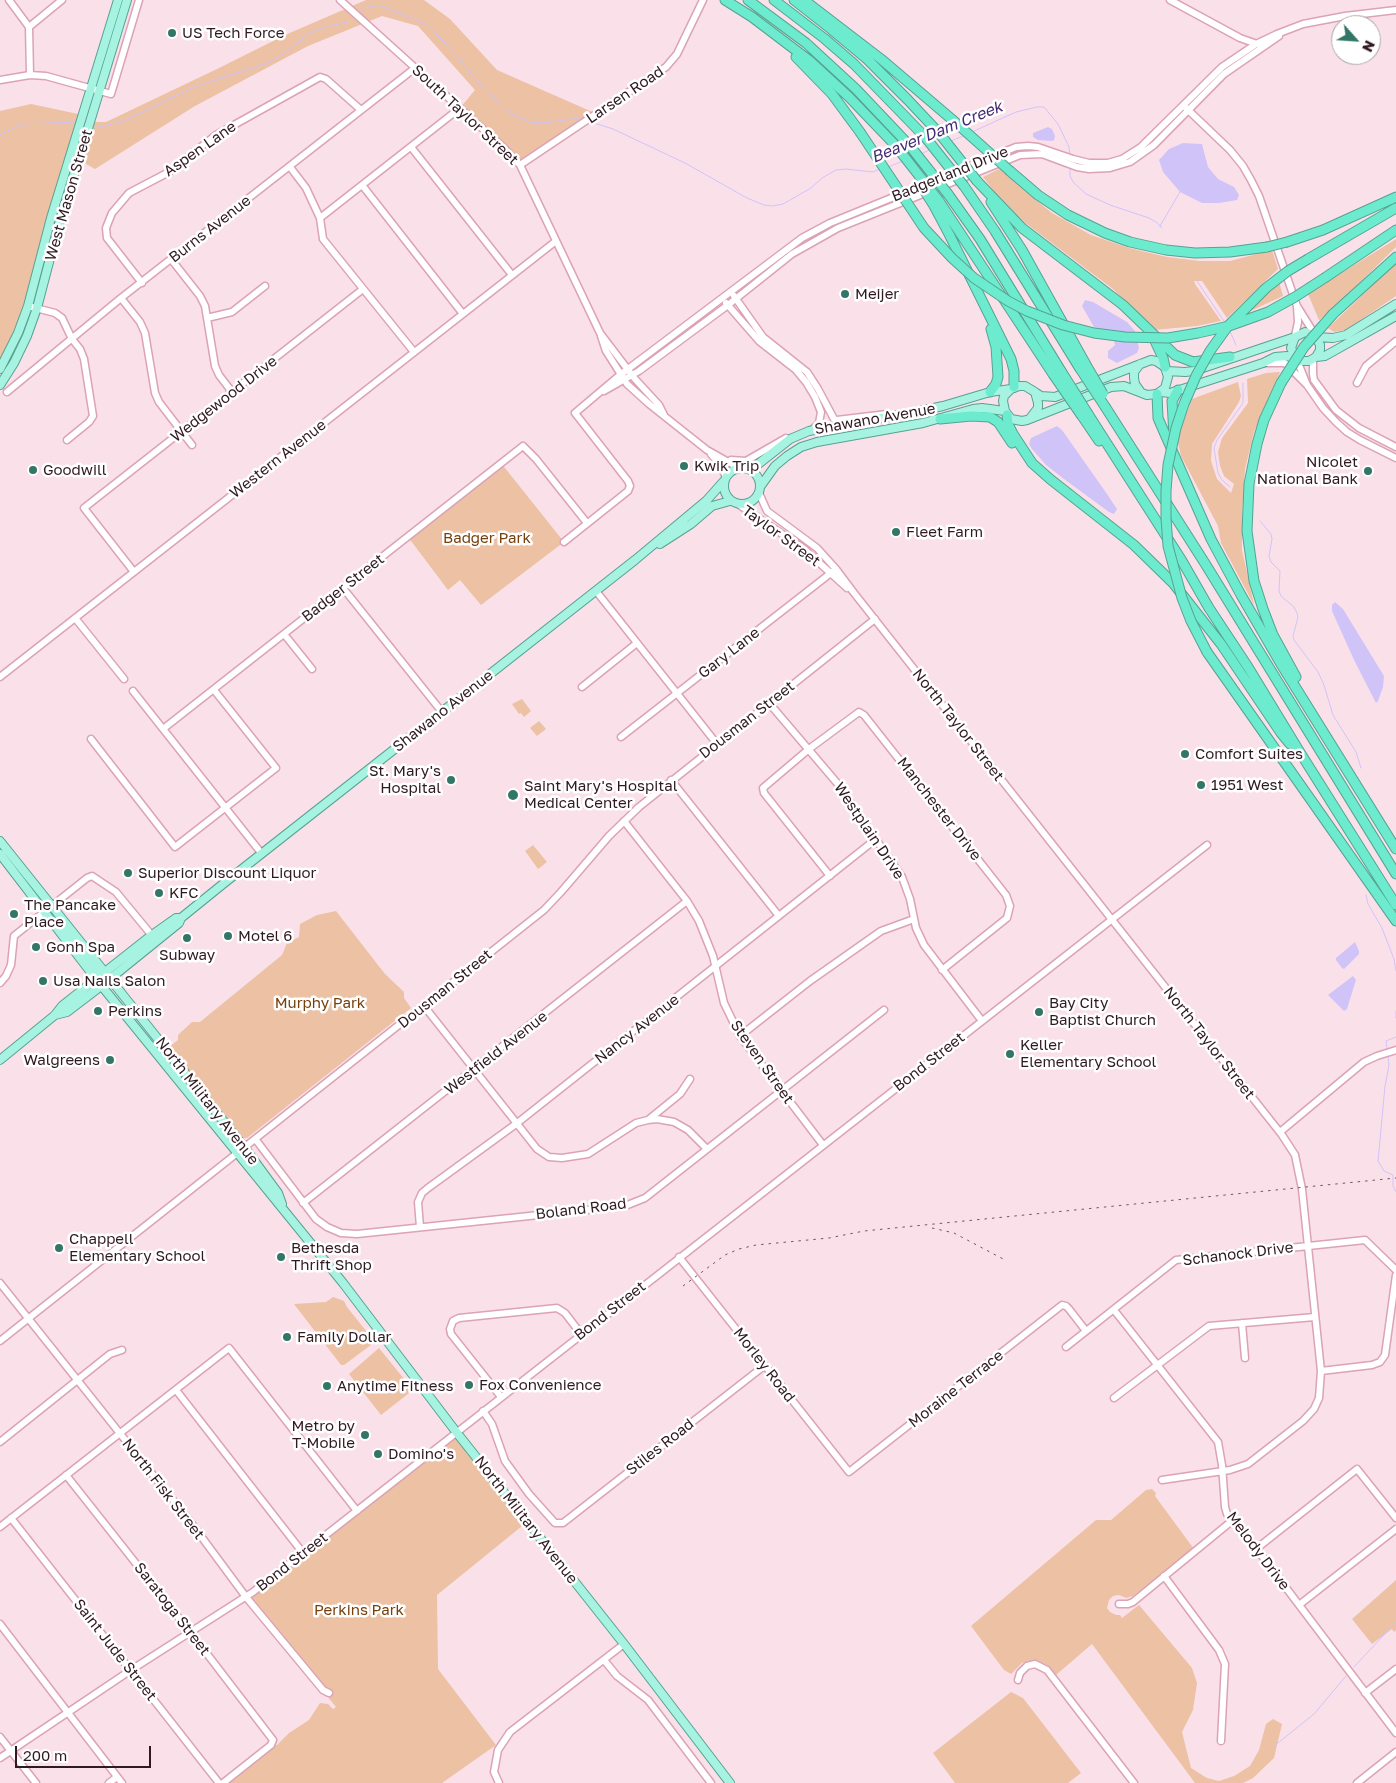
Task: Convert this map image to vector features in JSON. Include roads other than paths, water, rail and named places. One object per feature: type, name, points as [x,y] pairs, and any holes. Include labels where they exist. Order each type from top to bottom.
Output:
[{"type":"highway","points":[[725,0],[782,39],[825,74],[895,147],[919,182],[936,202],[1057,372],[1138,493],[1396,904]]},
{"type":"highway","points":[[748,0],[806,43],[856,89],[910,146],[980,239],[1057,372]]},
{"type":"highway","points":[[774,0],[860,69],[926,138],[964,186],[1082,365],[1396,874]]},
{"type":"highway","points":[[794,0],[872,64],[939,133],[977,181],[1022,250],[1082,365]]},
{"type":"highway","points":[[804,0],[885,62],[1038,195],[1062,212],[1091,227],[1130,242],[1166,250],[1195,253],[1226,253],[1267,247],[1331,226],[1396,197]]},
{"type":"highway","points":[[782,39],[792,53],[832,94],[860,132],[924,228],[952,258],[979,282],[1008,301],[1027,311],[1063,325],[1094,333],[1125,337],[1168,338],[1198,334],[1229,326],[1268,312],[1295,297],[1396,230]]},
{"type":"highway","points":[[977,181],[1026,232],[1114,298],[1137,317],[1166,347],[1181,358],[1196,362],[1230,358]]},
{"type":"highway","points":[[936,202],[949,234],[1010,359],[1014,371],[1012,388]]},
{"type":"highway","points":[[1396,208],[1288,271],[1266,288],[1228,326],[1210,351],[1196,376],[1184,404],[1170,454],[1166,491],[1168,546],[1182,598],[1197,634],[1207,652],[1396,920]]},
{"type":"highway","points":[[1321,729],[1318,716],[1268,623],[1254,581],[1247,516],[1251,470],[1260,432],[1281,383],[1304,347],[1333,314],[1396,257]]},
{"type":"highway","points":[[989,316],[998,366],[996,384],[990,392]]},
{"type":"highway","points":[[1137,317],[1160,350],[1166,369]]},
{"type":"highway","points":[[1178,390],[1173,397],[1172,408],[1175,448],[1179,464]]},
{"type":"highway","points":[[1159,393],[1158,418],[1215,548],[1260,629],[1396,849]]},
{"type":"highway","points":[[1006,413],[1008,424],[1013,434],[1032,463]]},
{"type":"highway","points":[[940,419],[984,416],[994,419],[1016,448],[1032,463],[1134,545],[1172,583],[1221,644],[1283,737],[1301,754]]},
{"type":"main road","name":"West Mason Street","points":[[0,385],[14,363],[37,308],[96,90],[118,0]]},
{"type":"main road","name":"West Mason Street","points":[[0,369],[18,333],[28,306],[51,218],[127,0]]},
{"type":"main road","points":[[1396,304],[1346,335],[1333,338],[1302,333],[1194,371],[1185,372],[1166,369],[1161,364],[1151,360],[1055,397],[1041,396],[1025,386],[1012,388],[1004,396],[1003,406],[1006,413],[1016,421],[1027,420],[1111,387],[1124,386],[1146,395],[1170,393],[1281,356],[1305,362],[1329,354],[1396,316]]},
{"type":"main road","points":[[1314,336],[1318,341],[1320,350],[1314,359]]},
{"type":"main road","points":[[1295,337],[1290,348],[1296,359]]},
{"type":"main road","points":[[1141,363],[1134,372],[1134,378],[1135,384],[1142,393]]},
{"type":"main road","points":[[1159,393],[1168,382],[1166,369]]},
{"type":"main road","name":"Shawano Avenue","points":[[750,470],[790,439],[810,430],[943,406],[990,392],[1012,388]]},
{"type":"main road","points":[[1030,389],[1037,397],[1038,403],[1038,408],[1032,418]]},
{"type":"main road","name":"Shawano Avenue","points":[[759,490],[775,466],[801,447],[829,439],[940,419],[982,408],[1006,413]]},
{"type":"main road","points":[[739,468],[750,470],[758,477],[759,490],[750,502],[734,502],[724,492],[725,480],[729,472],[739,468]]},
{"type":"main road","name":"Shawano Avenue","points":[[0,1060],[54,1016],[62,1006],[103,979],[176,918],[181,918],[635,560],[707,500],[725,480]]},
{"type":"main road","name":"Shawano Avenue","points":[[635,560],[691,524],[712,506],[734,502]]},
{"type":"main road","points":[[0,841],[53,905],[103,979]]},
{"type":"main road","points":[[0,854],[44,912],[103,979]]},
{"type":"main road","name":"North Military Avenue","points":[[103,979],[157,1038],[245,1148],[278,1193],[285,1209]]},
{"type":"main road","name":"North Military Avenue","points":[[103,979],[237,1154],[272,1197],[285,1209],[343,1283],[456,1433],[624,1644],[730,1783]]},
{"type":"street","points":[[10,0],[29,27],[30,75]]},
{"type":"street","points":[[29,27],[62,0]]},
{"type":"street","points":[[0,80],[30,75],[46,76],[111,94],[139,0]]},
{"type":"street","name":"South Taylor Street","points":[[340,0],[504,148],[520,165],[600,333],[606,351],[621,377],[649,404],[707,450],[720,465],[725,480]]},
{"type":"street","name":"Larsen Road","points":[[520,165],[666,67],[677,54],[703,0]]},
{"type":"street","points":[[1170,0],[1236,36],[1260,45]]},
{"type":"street","name":"Badgerland Drive","points":[[1073,162],[1102,164],[1128,157],[1141,147],[1222,67],[1284,32],[1303,24],[1345,16],[1396,10]]},
{"type":"street","name":"Badgerland Drive","points":[[621,377],[728,306],[792,254],[840,227],[1014,156],[1037,153],[1064,159],[1097,170],[1125,164],[1148,150],[1224,74],[1260,45]]},
{"type":"street","name":"Burns Avenue","points":[[7,392],[121,298],[415,68]]},
{"type":"street","name":"Aspen Lane","points":[[142,283],[107,238],[106,228],[112,212],[116,205],[129,193],[169,172],[216,135],[320,77],[326,79],[361,110]]},
{"type":"street","points":[[1183,105],[1230,150],[1251,180],[1260,196],[1297,306],[1314,336]]},
{"type":"street","points":[[320,218],[460,108]]},
{"type":"street","name":"Badgerland Drive","points":[[630,372],[786,249],[818,229],[1016,147],[1032,146],[1048,150],[1064,159]]},
{"type":"street","points":[[411,147],[512,276]]},
{"type":"street","points":[[290,166],[306,188],[320,218],[322,239],[414,352]]},
{"type":"street","points":[[362,185],[463,314]]},
{"type":"street","name":"Western Avenue","points":[[0,677],[556,241]]},
{"type":"street","points":[[171,259],[200,296],[205,306],[215,366],[219,375],[232,392]]},
{"type":"street","points":[[207,318],[232,312],[266,286]]},
{"type":"street","name":"Wedgewood Drive","points":[[134,572],[84,508],[363,289]]},
{"type":"street","points":[[730,292],[763,336],[807,372],[834,419],[880,414],[904,414]]},
{"type":"street","points":[[121,298],[140,322],[145,333],[155,393],[159,402],[192,445]]},
{"type":"street","points":[[718,456],[737,462],[746,461],[795,433],[816,428],[821,412],[816,398],[796,370],[766,347],[722,299]]},
{"type":"street","points":[[28,306],[59,315],[84,359],[93,413],[90,422],[67,440]]},
{"type":"street","points":[[1295,337],[1298,322],[1297,306]]},
{"type":"street","name":"South Taylor Street","points":[[600,333],[664,415]]},
{"type":"street","points":[[1357,383],[1366,366],[1396,341]]},
{"type":"street","points":[[1296,359],[1308,386],[1323,408],[1347,432],[1396,458]]},
{"type":"street","points":[[1314,359],[1314,380],[1336,410],[1359,428],[1396,447]]},
{"type":"street","points":[[1263,363],[1285,363],[1308,386]]},
{"type":"street","points":[[564,542],[628,491],[630,486],[575,414],[621,377]]},
{"type":"street","name":"Badger Street","points":[[164,729],[524,446],[587,524]]},
{"type":"street","name":"South Taylor Street","points":[[707,450],[739,468]]},
{"type":"street","name":"Taylor Street","points":[[759,490],[767,512],[817,548],[836,569],[854,594]]},
{"type":"street","name":"Taylor Street","points":[[734,502],[804,549],[854,594]]},
{"type":"street","name":"Gary Lane","points":[[622,737],[836,569]]},
{"type":"street","points":[[343,588],[442,712]]},
{"type":"street","points":[[596,591],[717,744]]},
{"type":"street","name":"North Taylor Street","points":[[854,594],[1280,1132],[1291,1148],[1298,1166],[1320,1371],[1319,1398],[1310,1414],[1248,1464],[1222,1472],[1162,1480]]},
{"type":"street","points":[[75,618],[124,679]]},
{"type":"street","name":"Dousman Street","points":[[0,1341],[544,910],[624,821],[671,780],[875,619]]},
{"type":"street","points":[[284,634],[312,669]]},
{"type":"street","points":[[582,687],[637,643]]},
{"type":"street","points":[[91,739],[175,846],[276,768],[214,690]]},
{"type":"street","points":[[133,691],[262,854]]},
{"type":"street","name":"Westplain Drive","points":[[770,702],[837,782],[902,877],[910,899],[914,919],[924,945],[982,1021]]},
{"type":"street","name":"Manchester Drive","points":[[809,749],[859,712],[864,715],[1006,895],[1010,906],[1007,918],[942,970]]},
{"type":"street","points":[[809,749],[764,785],[762,790],[830,876]]},
{"type":"street","points":[[671,780],[779,916]]},
{"type":"street","name":"Steven Street","points":[[624,821],[687,901],[705,933],[716,966],[724,1003],[740,1036],[823,1145]]},
{"type":"street","name":"Nancy Avenue","points":[[420,1227],[418,1202],[422,1193],[516,1124],[876,839]]},
{"type":"street","name":"Bond Street","points":[[0,1758],[131,1670],[246,1597],[1206,845]]},
{"type":"street","points":[[53,905],[92,876],[116,892],[154,938]]},
{"type":"street","name":"Westfield Avenue","points":[[303,1203],[687,901]]},
{"type":"street","points":[[0,983],[6,976],[10,966],[14,936],[44,912]]},
{"type":"street","points":[[740,1036],[810,981],[881,931],[914,919]]},
{"type":"street","points":[[424,1006],[516,1124],[537,1149],[549,1157],[562,1158],[588,1154],[636,1123],[657,1119],[674,1122],[688,1130],[707,1149]]},
{"type":"street","name":"Boland Road","points":[[256,1140],[303,1203],[327,1227],[341,1233],[357,1234],[625,1206],[645,1198],[884,1010]]},
{"type":"street","points":[[1280,1132],[1362,1064],[1390,1052]]},
{"type":"street","points":[[648,1120],[680,1094],[690,1079]]},
{"type":"street","name":"Schanock Drive","points":[[1066,1347],[1176,1260],[1365,1240],[1396,1270]]},
{"type":"street","name":"Morley Road","points":[[679,1258],[849,1472]]},
{"type":"street","points":[[1320,1371],[1372,1365],[1380,1362],[1385,1355],[1396,1275]]},
{"type":"street","name":"North Fisk Street","points":[[0,1282],[188,1520],[246,1597],[323,1690],[329,1693]]},
{"type":"street","name":"Moraine Terrace","points":[[849,1472],[1062,1305],[1069,1309],[1086,1331]]},
{"type":"street","points":[[500,1397],[451,1334],[450,1329],[453,1321],[459,1318],[557,1308],[565,1313],[581,1334]]},
{"type":"street","name":"Melody Drive","points":[[1114,1310],[1218,1442],[1227,1514],[1256,1549],[1396,1733]]},
{"type":"street","points":[[1114,1398],[1209,1326],[1315,1317]]},
{"type":"street","points":[[1242,1323],[1244,1358]]},
{"type":"street","points":[[0,1527],[229,1348],[357,1511]]},
{"type":"street","points":[[0,1442],[110,1354],[122,1350]]},
{"type":"street","name":"Stiles Road","points":[[483,1412],[492,1424],[505,1461],[529,1494],[554,1523],[563,1523],[764,1366]]},
{"type":"street","points":[[176,1390],[303,1553]]},
{"type":"street","points":[[1256,1549],[1358,1469],[1396,1518]]},
{"type":"street","name":"Saratoga Street","points":[[66,1475],[273,1740],[271,1745],[223,1783]]},
{"type":"street","name":"Saint Jude Street","points":[[11,1518],[219,1783]]},
{"type":"street","points":[[1119,1604],[1131,1603],[1233,1520]]},
{"type":"street","points":[[1299,1605],[1396,1529]]},
{"type":"street","points":[[1164,1576],[1219,1650],[1226,1664],[1221,1741]]},
{"type":"street","points":[[0,1624],[122,1783]]},
{"type":"street","points":[[499,1783],[494,1772],[498,1750],[510,1732],[624,1644]]},
{"type":"street","points":[[604,1660],[617,1676],[648,1700],[711,1783]]},
{"type":"street","points":[[1018,1680],[1020,1674],[1027,1666],[1035,1664],[1047,1670],[1134,1783]]},
{"type":"street","points":[[1365,1693],[1396,1669]]},
{"type":"street","points":[[0,1737],[36,1783]]},
{"type":"street","points":[[1357,1783],[1396,1752]]},
{"type":"street","points":[[109,1783],[117,1777]]},
{"type":"waterway","name":"Beaver Dam Creek","points":[[358,13],[364,8],[379,5],[428,25],[485,90],[512,114],[529,122],[544,123],[580,118]]},
{"type":"waterway","name":"Beaver Dam Creek","points":[[95,128],[124,121],[194,87],[271,62],[309,33],[348,22],[355,15]]},
{"type":"waterway","name":"Beaver Dam Creek","points":[[972,132],[1016,112],[1044,107],[1058,124],[1069,147],[1070,156]]},
{"type":"waterway","name":"Beaver Dam Creek","points":[[0,135],[21,124],[76,122]]},
{"type":"waterway","name":"Beaver Dam Creek","points":[[594,123],[613,129],[685,163],[747,198],[764,205],[783,204],[811,188],[822,178],[836,170],[846,169],[873,172],[880,169]]},
{"type":"waterway","name":"Beaver Dam Creek","points":[[951,141],[963,136]]},
{"type":"waterway","name":"Beaver Dam Creek","points":[[921,154],[931,149]]},
{"type":"waterway","name":"Beaver Dam Creek","points":[[888,167],[903,161]]},
{"type":"waterway","name":"Beaver Dam Creek","points":[[1070,167],[1070,176],[1073,182],[1086,194],[1110,205],[1149,218],[1162,228]]},
{"type":"waterway","points":[[1160,226],[1180,192]]},
{"type":"waterway","name":"Beaver Dam Creek","points":[[1197,281],[1226,324]]},
{"type":"waterway","name":"Beaver Dam Creek","points":[[1229,329],[1236,345]]},
{"type":"waterway","name":"Beaver Dam Creek","points":[[1230,487],[1222,480],[1218,473],[1214,448],[1217,440],[1243,403],[1243,383]]},
{"type":"waterway","name":"Beaver Dam Creek","points":[[1260,521],[1271,534],[1269,556],[1271,562],[1280,571],[1279,591],[1281,596],[1294,607],[1297,613],[1294,640],[1318,672],[1333,715],[1356,752],[1361,768]]},
{"type":"waterway","name":"Beaver Dam Creek","points":[[1366,895],[1368,904],[1382,928],[1394,959],[1396,971]]},
{"type":"waterway","name":"Beaver Dam Creek","points":[[1396,1011],[1396,1018]]},
{"type":"waterway","name":"Beaver Dam Creek","points":[[1387,1049],[1386,1041],[1396,1037]]},
{"type":"waterway","name":"Beaver Dam Creek","points":[[1388,1056],[1389,1065],[1385,1086],[1378,1161],[1384,1171],[1393,1175],[1393,1186],[1396,1192]]},
{"type":"waterway","points":[[1354,1667],[1396,1622]]},
{"type":"waterway","points":[[1273,1747],[1314,1714],[1346,1676]]},
{"type":"railway","points":[[683,1286],[725,1255],[756,1245],[829,1238],[864,1231],[1396,1178]]},
{"type":"railway","points":[[932,1228],[954,1233],[1005,1260]]},
{"type":"place","name":"US Tech Force","points":[[172,33]]},
{"type":"place","name":"Meijer","points":[[845,294]]},
{"type":"place","name":"Kwik Trip","points":[[684,466]]},
{"type":"place","name":"Goodwill","points":[[33,470]]},
{"type":"place","name":"Nicolet National Bank","points":[[1368,471]]},
{"type":"place","name":"Fleet Farm","points":[[896,532]]},
{"type":"place","name":"Comfort Suites","points":[[1185,754]]},
{"type":"place","name":"St. Mary's Hospital","points":[[451,780]]},
{"type":"place","name":"1951 West","points":[[1201,785]]},
{"type":"place","name":"Saint Mary's Hospital Medical Center","points":[[513,795]]},
{"type":"place","name":"Superior Discount Liquor","points":[[128,873]]},
{"type":"place","name":"KFC","points":[[159,893]]},
{"type":"place","name":"The Pancake Place","points":[[14,914]]},
{"type":"place","name":"Motel 6","points":[[228,936]]},
{"type":"place","name":"Subway","points":[[187,938]]},
{"type":"place","name":"Gonh Spa","points":[[36,947]]},
{"type":"place","name":"Usa Nails Salon","points":[[43,981]]},
{"type":"place","name":"Perkins","points":[[98,1011]]},
{"type":"place","name":"Bay City Baptist Church","points":[[1039,1012]]},
{"type":"place","name":"Keller Elementary School","points":[[1010,1054]]},
{"type":"place","name":"Walgreens","points":[[110,1060]]},
{"type":"place","name":"Chappell Elementary School","points":[[59,1248]]},
{"type":"place","name":"Bethesda Thrift Shop","points":[[281,1257]]},
{"type":"place","name":"Family Dollar","points":[[287,1337]]},
{"type":"place","name":"Fox Convenience","points":[[469,1385]]},
{"type":"place","name":"Anytime Fitness","points":[[327,1386]]},
{"type":"place","name":"Metro by T-Mobile","points":[[365,1435]]},
{"type":"place","name":"Domino's","points":[[378,1454]]},
{"type":"park label","name":"Badger Park","points":[[487,538]]},
{"type":"park label","name":"Murphy Park","points":[[320,1003]]},
{"type":"park label","name":"Perkins Park","points":[[359,1610]]}]
